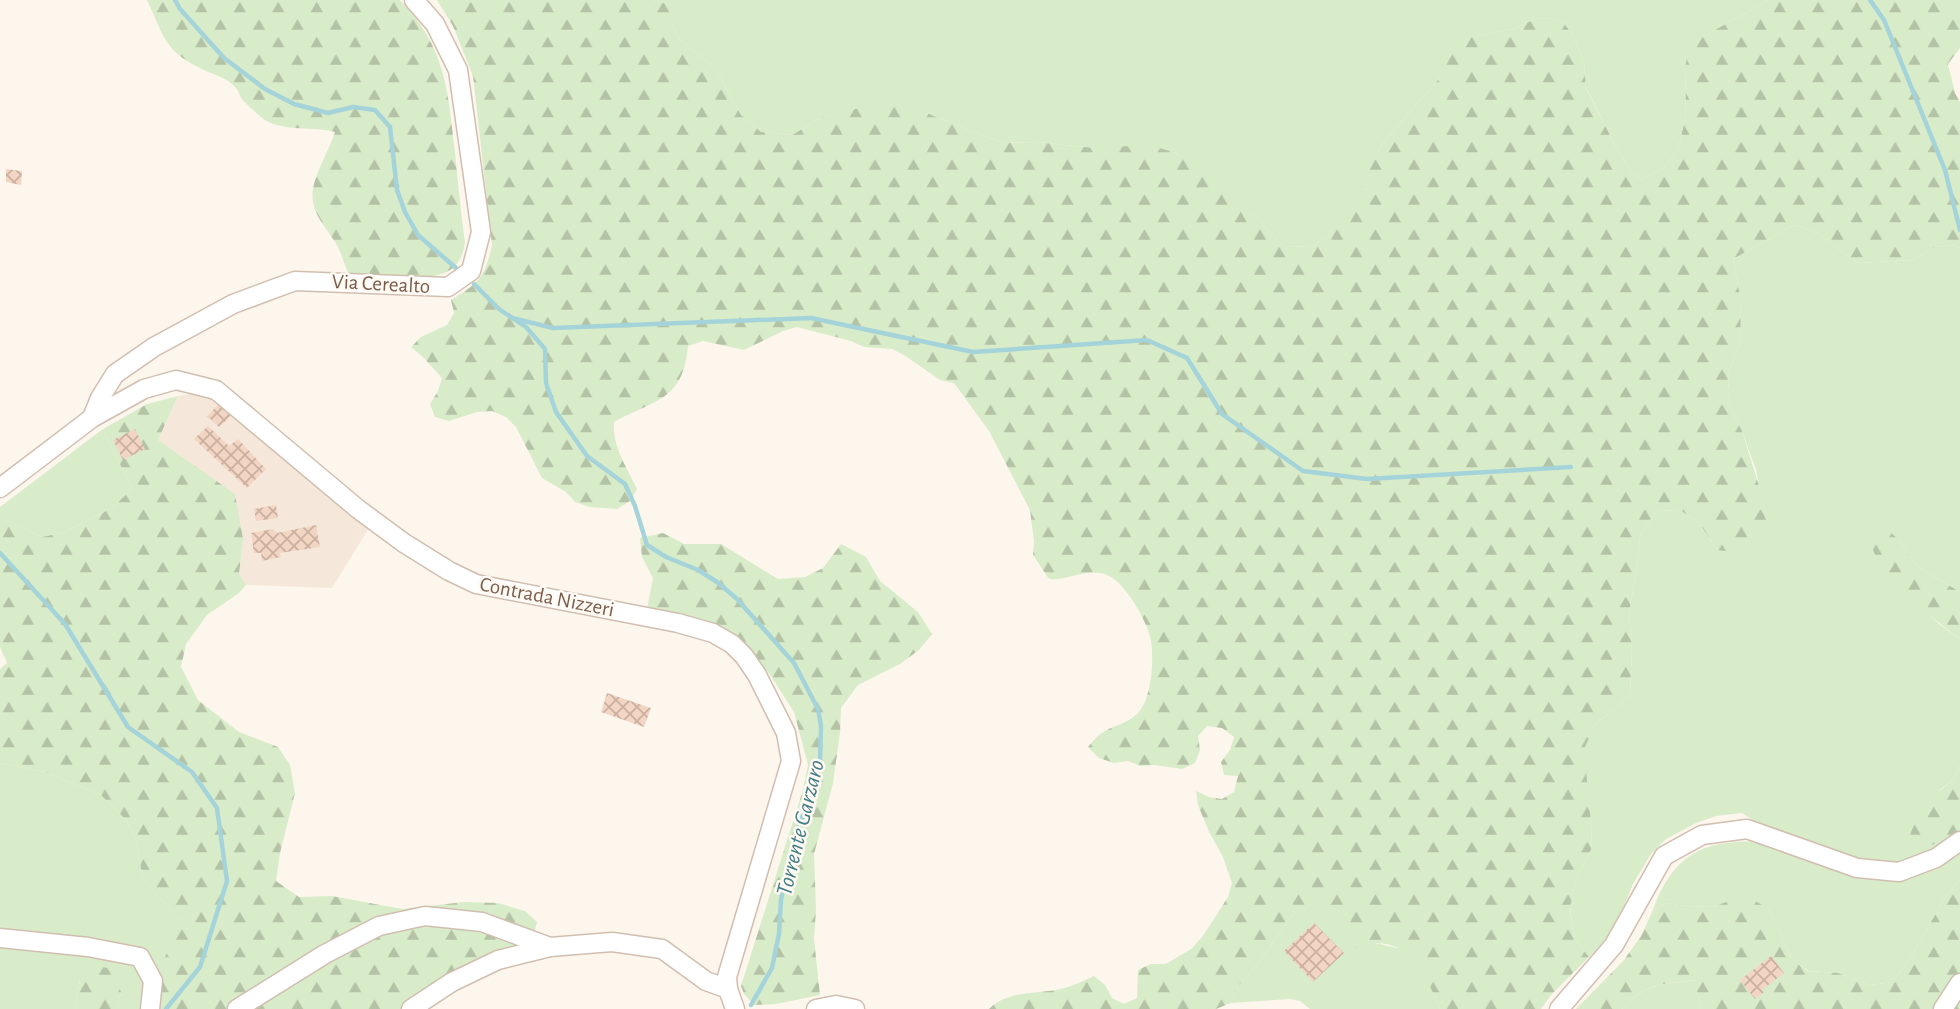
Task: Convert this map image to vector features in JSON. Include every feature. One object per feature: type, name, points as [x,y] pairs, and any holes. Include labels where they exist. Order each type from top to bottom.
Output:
[{"type":"street","name":"Via Cerealto","points":[[92,418],[100,398],[115,374],[154,347],[233,304],[295,281],[448,287],[471,271],[481,232],[458,70],[435,24],[414,0]]},
{"type":"street","name":"Contrada Nizzeri","points":[[0,488],[92,418],[144,389],[176,380],[216,390],[358,509],[404,543],[476,584],[678,623],[713,633],[732,644],[744,656],[768,697],[786,733],[791,761],[727,977],[727,989]]},
{"type":"street","points":[[1559,1009],[1614,945],[1664,856],[1702,835],[1747,830],[1857,867],[1899,872],[1936,858],[1960,841]]},
{"type":"street","points":[[237,1009],[325,954],[379,926],[425,916],[482,922],[550,947]]},
{"type":"street","points":[[0,938],[88,947],[140,957],[153,981],[150,1009]]},
{"type":"street","points":[[411,1009],[452,982],[498,960],[550,947],[612,942],[662,949],[706,982],[727,989],[735,1009]]},
{"type":"street","points":[[1942,1009],[1960,983]]},
{"type":"street","points":[[816,1009],[836,1005],[855,1009]]},
{"type":"shaded area","points":[[190,394],[220,402],[369,528],[332,588],[246,585],[239,574],[243,539],[158,440],[178,396]]},
{"type":"green space","points":[[147,0],[400,0],[427,35],[436,53],[447,90],[465,243],[456,265],[444,273],[418,278],[349,274],[338,247],[317,214],[313,200],[316,177],[335,132],[281,126],[263,118],[241,98],[232,84],[186,61],[170,47]]},
{"type":"green space","points":[[437,0],[653,0],[671,5],[671,23],[680,40],[716,69],[741,115],[761,132],[792,135],[824,116],[887,102],[917,106],[931,115],[1003,143],[1036,142],[1095,148],[1149,145],[1173,152],[1224,179],[1284,247],[1311,246],[1330,236],[1346,220],[1382,144],[1439,79],[1449,50],[1472,37],[1514,29],[1535,19],[1554,18],[1564,23],[1574,37],[1584,63],[1586,88],[1616,147],[1630,170],[1641,180],[1664,168],[1678,150],[1686,115],[1685,67],[1689,50],[1704,36],[1769,0],[1960,0],[1960,48],[1948,64],[1960,102],[1960,248],[1951,245],[1935,247],[1912,260],[1857,263],[1819,234],[1794,225],[1733,259],[1740,296],[1741,341],[1728,374],[1730,407],[1742,431],[1761,492],[1766,520],[1763,537],[1740,553],[1717,550],[1700,524],[1680,510],[1656,511],[1640,536],[1629,614],[1632,645],[1630,695],[1596,723],[1584,749],[1592,848],[1576,878],[1570,908],[1574,938],[1589,957],[1551,995],[1541,1009],[1440,1009],[1424,975],[1410,956],[1390,945],[1373,943],[1355,948],[1340,912],[1312,905],[1292,915],[1261,960],[1237,987],[1231,1003],[1216,1009],[989,1009],[1006,998],[1058,990],[1094,976],[1105,985],[1112,998],[1124,1004],[1137,998],[1138,970],[1151,964],[1166,964],[1191,949],[1203,936],[1228,897],[1232,883],[1223,857],[1198,805],[1196,791],[1222,799],[1234,792],[1238,776],[1224,775],[1221,762],[1230,750],[1234,737],[1222,728],[1207,726],[1198,736],[1200,750],[1195,763],[1182,769],[1140,766],[1128,761],[1114,763],[1099,758],[1088,747],[1103,732],[1137,714],[1146,699],[1151,679],[1152,649],[1141,614],[1128,594],[1107,575],[1085,573],[1049,579],[1033,555],[1030,510],[989,431],[954,383],[940,380],[892,349],[864,347],[797,327],[744,350],[703,341],[688,346],[680,378],[673,388],[655,402],[614,422],[615,440],[637,489],[630,501],[617,509],[590,507],[575,502],[566,492],[542,478],[516,427],[506,417],[492,411],[477,412],[449,421],[435,417],[430,404],[442,378],[411,347],[421,337],[447,325],[454,313],[451,300],[479,278],[487,265],[492,245],[473,76],[453,26]]},
{"type":"green space","points":[[653,0],[1769,0],[1704,36],[1685,67],[1686,115],[1678,150],[1664,168],[1641,180],[1630,170],[1616,147],[1586,87],[1584,63],[1574,37],[1564,23],[1554,18],[1535,19],[1514,29],[1472,37],[1450,50],[1439,79],[1382,144],[1347,220],[1330,236],[1311,246],[1284,247],[1252,213],[1198,166],[1173,152],[1036,142],[1003,143],[931,115],[916,106],[850,111],[824,116],[792,135],[761,132],[741,115],[716,69],[680,40],[671,23],[671,5]]},
{"type":"green space","points":[[1794,225],[1819,234],[1857,263],[1912,260],[1935,247],[1951,245],[1960,248],[1960,592],[1918,567],[1898,539],[1896,583],[1939,624],[1960,639],[1960,765],[1954,779],[1941,789],[1906,857],[1960,831],[1960,880],[1944,899],[1913,954],[1893,982],[1870,985],[1838,973],[1809,971],[1793,960],[1768,909],[1731,900],[1713,907],[1666,903],[1653,910],[1664,886],[1689,856],[1705,848],[1723,844],[1788,842],[1742,813],[1716,816],[1666,839],[1651,854],[1633,884],[1617,923],[1589,957],[1574,938],[1570,907],[1576,878],[1592,848],[1583,749],[1596,723],[1630,695],[1632,645],[1629,614],[1640,536],[1656,511],[1680,510],[1700,524],[1717,550],[1766,520],[1756,470],[1730,407],[1728,374],[1741,341],[1740,296],[1733,259]]},
{"type":"green space","points":[[178,396],[158,440],[235,494],[243,539],[239,574],[246,585],[207,615],[186,644],[181,667],[198,700],[239,732],[278,747],[290,765],[295,793],[276,881],[299,897],[332,896],[402,909],[464,902],[498,903],[525,911],[537,922],[531,947],[509,964],[422,1009],[147,1009],[158,991],[160,968],[182,921],[143,880],[136,839],[127,821],[101,795],[45,772],[0,763],[0,669],[7,663],[0,647],[0,520],[42,537],[65,532],[112,508],[132,489],[103,429],[147,404]]},
{"type":"green space","points":[[103,429],[132,489],[112,508],[65,532],[42,537],[0,520],[0,507]]},
{"type":"green space","points":[[1882,525],[1898,539],[1918,567],[1960,592],[1960,639],[1905,593],[1878,560],[1867,535]]},
{"type":"green space","points":[[663,533],[684,544],[721,544],[778,579],[805,577],[823,568],[841,544],[866,557],[880,581],[918,612],[932,634],[919,650],[900,664],[858,685],[841,708],[833,783],[814,854],[814,939],[820,995],[776,1004],[754,1005],[741,986],[803,790],[808,765],[794,712],[747,645],[712,624],[647,609],[653,578],[642,557],[640,538]]},
{"type":"green space","points":[[0,763],[45,772],[101,795],[127,821],[136,839],[143,880],[182,921],[158,991],[147,1009],[117,1009],[121,992],[80,979],[75,1009],[0,1009]]},
{"type":"green space","points":[[1960,765],[1960,831],[1906,858],[1911,832],[1924,804],[1954,779]]},
{"type":"green space","points":[[1960,880],[1960,1009],[1701,1009],[1696,980],[1647,989],[1622,1009],[1576,1009],[1624,960],[1641,936],[1653,910],[1666,903],[1713,907],[1731,900],[1751,898],[1768,909],[1793,960],[1808,971],[1838,973],[1870,985],[1893,982],[1913,954],[1944,899]]},
{"type":"green space","points":[[1312,904],[1340,912],[1375,943],[1405,950],[1423,970],[1440,1009],[1310,1009],[1300,1001],[1290,999],[1231,1003],[1237,987],[1261,960],[1292,915]]},
{"type":"green space","points":[[97,966],[113,969],[121,992],[117,1009],[75,1009],[80,979]]},
{"type":"green space","points":[[1697,980],[1701,1009],[1622,1009],[1647,989]]},
{"type":"building","points":[[6,169],[22,171],[21,185],[6,182]]},
{"type":"building","points":[[220,403],[232,415],[219,427],[207,416]]},
{"type":"building","points":[[208,426],[229,446],[238,439],[266,469],[247,488],[194,439]]},
{"type":"building","points":[[135,429],[145,449],[123,460],[113,440]]},
{"type":"building","points":[[276,505],[278,518],[256,521],[254,509]]},
{"type":"building","points":[[316,525],[320,547],[280,553],[281,557],[262,561],[261,553],[254,553],[251,533],[273,529],[277,533]]},
{"type":"building","points":[[607,693],[651,708],[644,727],[601,712]]},
{"type":"building","points":[[1314,923],[1344,953],[1313,982],[1284,951]]},
{"type":"building","points":[[1771,956],[1784,973],[1755,999],[1740,980]]},
{"type":"waterway","name":"Torrente Garzaro","points":[[175,0],[224,58],[265,89],[294,104],[328,113],[353,107],[375,110],[390,127],[397,190],[405,212],[418,235],[456,268]]},
{"type":"waterway","points":[[1870,0],[1884,20],[1945,170],[1960,230]]},
{"type":"waterway","name":"Torrente Garzaro","points":[[474,284],[499,309],[526,327],[545,349],[546,383],[556,412],[587,456],[625,484],[647,545],[666,557],[698,570],[736,598],[794,663],[818,709],[821,726],[820,761],[814,791],[800,822],[787,867],[772,968],[751,1005]]},
{"type":"waterway","points":[[512,318],[553,328],[811,318],[973,352],[1147,340],[1187,358],[1222,414],[1303,471],[1367,479],[1571,467]]},
{"type":"waterway","points":[[0,553],[65,624],[128,727],[192,772],[217,808],[227,881],[200,967],[166,1009]]}]
